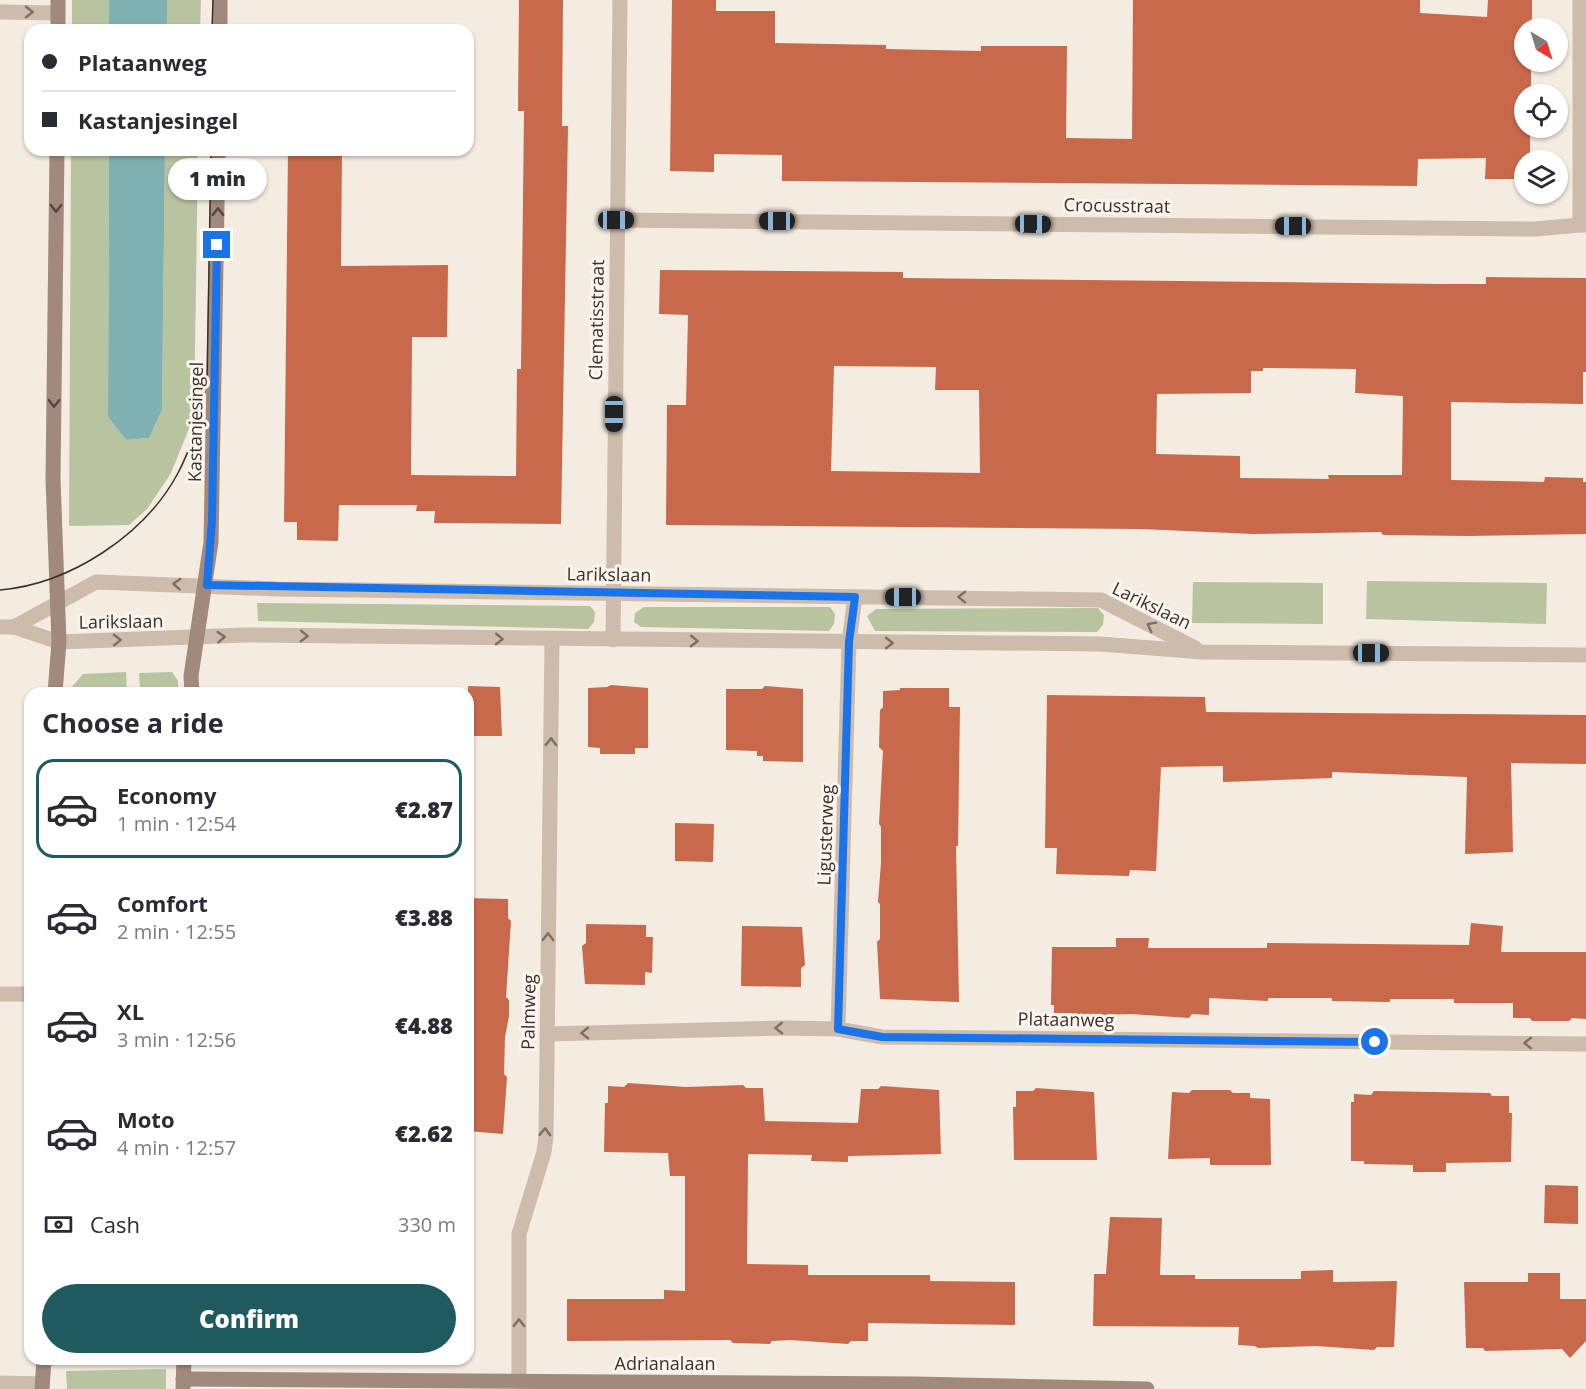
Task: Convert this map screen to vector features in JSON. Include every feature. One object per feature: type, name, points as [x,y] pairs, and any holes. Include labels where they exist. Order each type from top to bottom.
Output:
[{"type":"street","points":[[219,24],[220,0]]},
{"type":"street","name":"Clematisstraat","points":[[613,640],[620,0]]},
{"type":"street","points":[[1580,0],[1583,225]]},
{"type":"street","points":[[0,12],[58,6],[58,24]]},
{"type":"street","points":[[56,687],[58,642],[53,478],[57,156]]},
{"type":"street","name":"Kastanjesingel","points":[[193,687],[211,542],[218,156]]},
{"type":"street","name":"Crocusstraat","points":[[616,220],[1535,229],[1583,225]]},
{"type":"street","name":"Larikslaan","points":[[7,627],[57,604],[96,582],[612,594],[1101,600],[1203,652]]},
{"type":"street","name":"Ligusterweg","points":[[838,1029],[849,642],[855,597]]},
{"type":"street","name":"Larikslaan","points":[[7,627],[58,642],[245,635],[1100,644],[1203,652],[1586,655]]},
{"type":"street","name":"Palmweg","points":[[519,1382],[519,1234],[544,1152],[552,639]]},
{"type":"street","points":[[0,994],[24,994]]},
{"type":"street","name":"Plataanweg","points":[[547,1034],[838,1029],[882,1037],[1586,1044]]},
{"type":"street","points":[[0,1383],[42,1386],[44,1365]]},
{"type":"street","points":[[183,1384],[184,1365]]},
{"type":"street","name":"Adrianalaan","points":[[183,1384],[519,1382],[1147,1389]]},
{"type":"green space","points":[[72,0],[109,0],[109,24],[72,24]]},
{"type":"green space","points":[[167,0],[201,0],[200,24],[167,24]]},
{"type":"green space","points":[[71,156],[109,156],[108,417],[126,440],[149,438],[162,410],[165,156],[198,156],[194,416],[171,473],[147,509],[129,525],[69,526]]},
{"type":"green space","points":[[1367,581],[1547,583],[1546,624],[1366,619]]},
{"type":"green space","points":[[1193,582],[1323,583],[1323,624],[1192,623]]},
{"type":"green space","points":[[257,603],[590,606],[595,612],[594,622],[588,629],[258,621]]},
{"type":"green space","points":[[644,607],[830,607],[835,614],[834,624],[829,631],[641,627],[634,622],[635,613]]},
{"type":"green space","points":[[1098,608],[1104,615],[1103,625],[1097,632],[875,631],[867,616],[876,609]]},
{"type":"green space","points":[[126,672],[127,687],[72,687],[83,674]]},
{"type":"green space","points":[[172,672],[178,681],[178,687],[140,687],[139,673]]},
{"type":"green space","points":[[166,1369],[166,1389],[67,1389],[66,1371]]},
{"type":"water","points":[[109,0],[167,0],[167,24],[109,24]]},
{"type":"water","points":[[109,156],[165,156],[162,410],[149,438],[126,440],[108,417]]},
{"type":"building","points":[[519,0],[563,0],[562,126],[568,126],[561,524],[434,523],[435,511],[416,511],[417,505],[339,505],[338,541],[297,540],[297,522],[284,522],[288,156],[342,156],[341,266],[448,265],[447,337],[412,337],[411,475],[516,476],[517,369],[521,369],[524,111],[518,111]]},
{"type":"building","points":[[672,0],[716,0],[716,11],[775,11],[775,43],[886,45],[886,49],[981,51],[981,46],[1067,46],[1066,138],[1132,139],[1133,0],[1420,0],[1420,13],[1487,17],[1488,0],[1532,0],[1532,18],[1514,18],[1514,72],[1531,72],[1531,84],[1514,84],[1514,138],[1530,138],[1530,150],[1514,150],[1514,179],[1485,179],[1486,158],[1418,159],[1417,186],[782,181],[782,155],[714,154],[714,172],[670,171]]},
{"type":"building","points":[[660,270],[903,272],[903,278],[1442,284],[1486,284],[1486,277],[1586,278],[1586,372],[1583,372],[1583,404],[1451,402],[1451,480],[1544,482],[1545,477],[1583,478],[1583,482],[1586,482],[1586,534],[1469,536],[1383,535],[1381,532],[1253,534],[1141,529],[666,525],[667,405],[686,405],[688,315],[659,314]],"holes":[[[834,366],[936,367],[935,390],[979,390],[980,473],[831,471]],[[1263,368],[1356,369],[1355,393],[1403,396],[1402,475],[1328,475],[1329,479],[1240,478],[1240,456],[1156,454],[1157,394],[1251,393],[1251,371],[1263,371]]]},
{"type":"building","points":[[611,685],[648,688],[648,748],[635,748],[635,754],[600,754],[600,748],[588,747],[588,688]]},
{"type":"building","points":[[468,686],[500,687],[502,736],[474,736],[474,687]]},
{"type":"building","points":[[765,686],[803,689],[803,762],[763,761],[763,756],[757,756],[757,751],[726,750],[726,689],[762,689]]},
{"type":"building","points":[[900,688],[949,688],[949,707],[960,707],[958,846],[956,846],[959,1002],[880,999],[877,942],[880,939],[880,904],[878,902],[881,827],[879,824],[883,751],[879,747],[880,710],[883,707],[883,691],[900,690]]},
{"type":"building","points":[[1047,695],[1205,697],[1206,712],[1586,715],[1586,764],[1511,763],[1513,852],[1465,854],[1467,777],[1332,772],[1332,778],[1223,782],[1223,766],[1161,767],[1156,871],[1130,870],[1129,876],[1056,874],[1057,848],[1045,848]]},
{"type":"building","points":[[675,823],[714,824],[713,862],[675,861]]},
{"type":"building","points":[[474,898],[508,899],[508,918],[511,921],[506,997],[509,1000],[509,1016],[505,1037],[504,1074],[507,1077],[503,1134],[474,1132]]},
{"type":"building","points":[[1471,923],[1503,926],[1501,952],[1586,952],[1586,1019],[1532,1021],[1530,1018],[1513,1018],[1513,1003],[1454,1003],[1454,999],[1390,999],[1390,1002],[1332,1001],[1332,998],[1268,998],[1268,1001],[1209,998],[1209,1015],[1192,1014],[1189,1018],[1131,1014],[1073,1016],[1071,1013],[1054,1013],[1054,1005],[1051,1005],[1052,947],[1116,947],[1116,938],[1149,938],[1148,948],[1267,948],[1267,943],[1469,945]]},
{"type":"building","points":[[586,924],[646,925],[646,937],[653,937],[652,973],[645,972],[645,985],[585,984],[582,946],[586,943]]},
{"type":"building","points":[[742,926],[802,927],[805,965],[801,968],[801,987],[741,986]]},
{"type":"building","points":[[628,1083],[686,1087],[743,1085],[746,1088],[763,1088],[765,1121],[858,1123],[861,1089],[878,1089],[881,1086],[939,1090],[941,1154],[848,1156],[848,1162],[811,1161],[812,1155],[748,1154],[747,1264],[808,1265],[808,1275],[930,1275],[930,1281],[1015,1282],[1015,1325],[868,1323],[868,1341],[851,1341],[848,1344],[790,1340],[772,1341],[770,1344],[733,1343],[730,1340],[567,1341],[567,1299],[664,1299],[664,1290],[685,1291],[685,1176],[670,1176],[668,1153],[604,1152],[605,1103],[608,1103],[608,1086],[624,1087]]},
{"type":"building","points":[[1036,1088],[1094,1092],[1097,1160],[1014,1160],[1013,1107],[1016,1107],[1016,1091],[1033,1091]]},
{"type":"building","points":[[1192,1090],[1230,1090],[1233,1093],[1250,1093],[1250,1098],[1270,1099],[1271,1165],[1210,1165],[1210,1158],[1168,1159],[1172,1092],[1189,1093]]},
{"type":"building","points":[[1374,1091],[1490,1093],[1492,1096],[1509,1096],[1509,1113],[1512,1113],[1511,1162],[1446,1163],[1446,1172],[1413,1172],[1413,1165],[1364,1164],[1364,1161],[1351,1161],[1351,1102],[1354,1102],[1354,1094],[1371,1095]]},
{"type":"building","points":[[1545,1185],[1578,1186],[1578,1224],[1544,1223]]},
{"type":"building","points":[[1110,1217],[1162,1218],[1160,1275],[1195,1275],[1195,1279],[1301,1279],[1301,1271],[1333,1270],[1333,1282],[1397,1281],[1394,1347],[1377,1347],[1374,1350],[1316,1346],[1258,1348],[1238,1345],[1239,1327],[1093,1326],[1094,1274],[1106,1274]]},
{"type":"building","points":[[1528,1273],[1560,1273],[1560,1299],[1586,1299],[1586,1341],[1570,1358],[1562,1349],[1485,1351],[1483,1348],[1466,1348],[1464,1282],[1528,1282]]},
{"type":"tram line","points":[[212,24],[213,0]]},
{"type":"tram line","points":[[0,590],[26,586],[53,578],[103,552],[126,536],[146,517],[164,496],[178,473],[196,429],[207,382],[211,156]]},
{"type":"route","points":[[217,245],[216,387],[211,542],[207,585],[300,589],[855,597],[849,642],[849,715],[838,1029],[882,1037],[1375,1042]]}]
